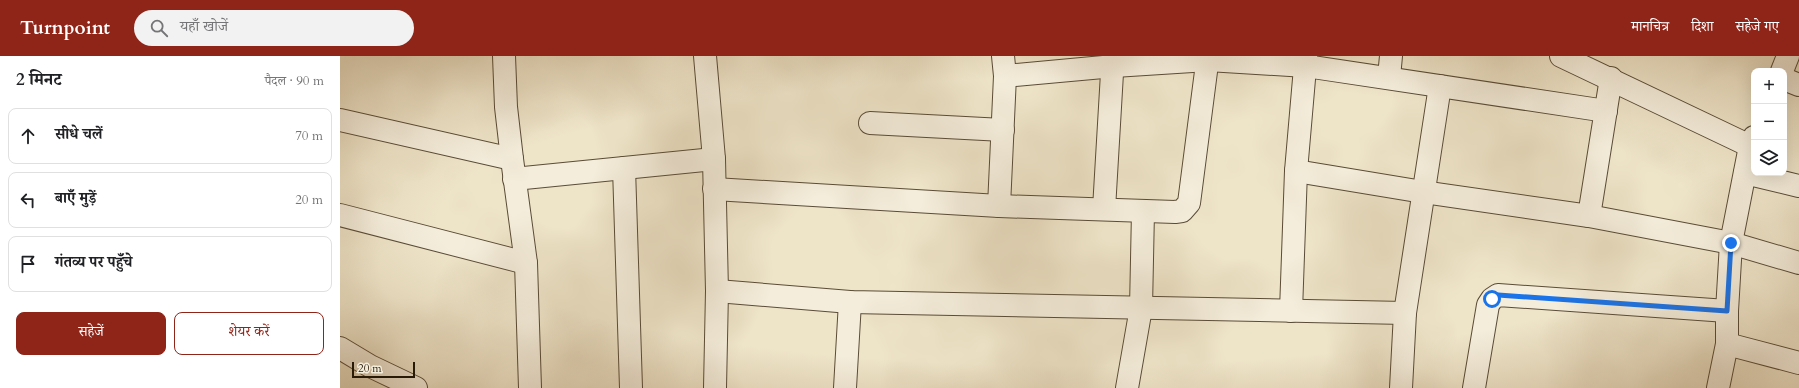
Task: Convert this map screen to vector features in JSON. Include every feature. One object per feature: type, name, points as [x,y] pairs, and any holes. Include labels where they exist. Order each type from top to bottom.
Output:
[{"type":"street","points":[[504,56],[506,107],[526,263],[530,388]]},
{"type":"street","points":[[705,56],[714,159],[717,291],[715,388]]},
{"type":"street","points":[[1561,56],[1751,141]]},
{"type":"street","points":[[1783,68],[1788,56]]},
{"type":"street","points":[[714,189],[999,206],[1182,211],[1189,203],[1208,58]]},
{"type":"street","points":[[999,206],[1003,130],[1004,66],[1208,58],[1306,61],[1390,66],[1440,86],[1606,111]]},
{"type":"street","points":[[1104,209],[1113,61]]},
{"type":"street","points":[[1291,311],[1296,171],[1306,61]]},
{"type":"street","points":[[1589,216],[1611,78]]},
{"type":"street","points":[[1787,80],[1799,85]]},
{"type":"street","points":[[1402,388],[1405,313],[1440,86]]},
{"type":"street","points":[[340,120],[513,169],[624,168],[714,159]]},
{"type":"street","points":[[870,123],[1003,130]]},
{"type":"street","points":[[1718,388],[1727,344],[1727,311],[1731,243],[1751,146]]},
{"type":"street","points":[[624,168],[631,388]]},
{"type":"street","points":[[1296,171],[1423,192],[1589,216],[1731,243],[1799,263]]},
{"type":"street","points":[[1745,173],[1799,186]]},
{"type":"street","points":[[1127,388],[1141,308],[1143,210]]},
{"type":"street","points":[[340,215],[526,263]]},
{"type":"street","points":[[717,291],[850,302],[1405,313]]},
{"type":"street","points":[[1474,388],[1488,305],[1492,299],[1498,295],[1727,311]]},
{"type":"street","points":[[845,388],[850,302]]},
{"type":"street","points":[[1727,344],[1799,363]]},
{"type":"street","points":[[340,348],[370,366],[416,388]]},
{"type":"route","points":[[1492,299],[1498,295],[1727,311],[1731,243]]}]
